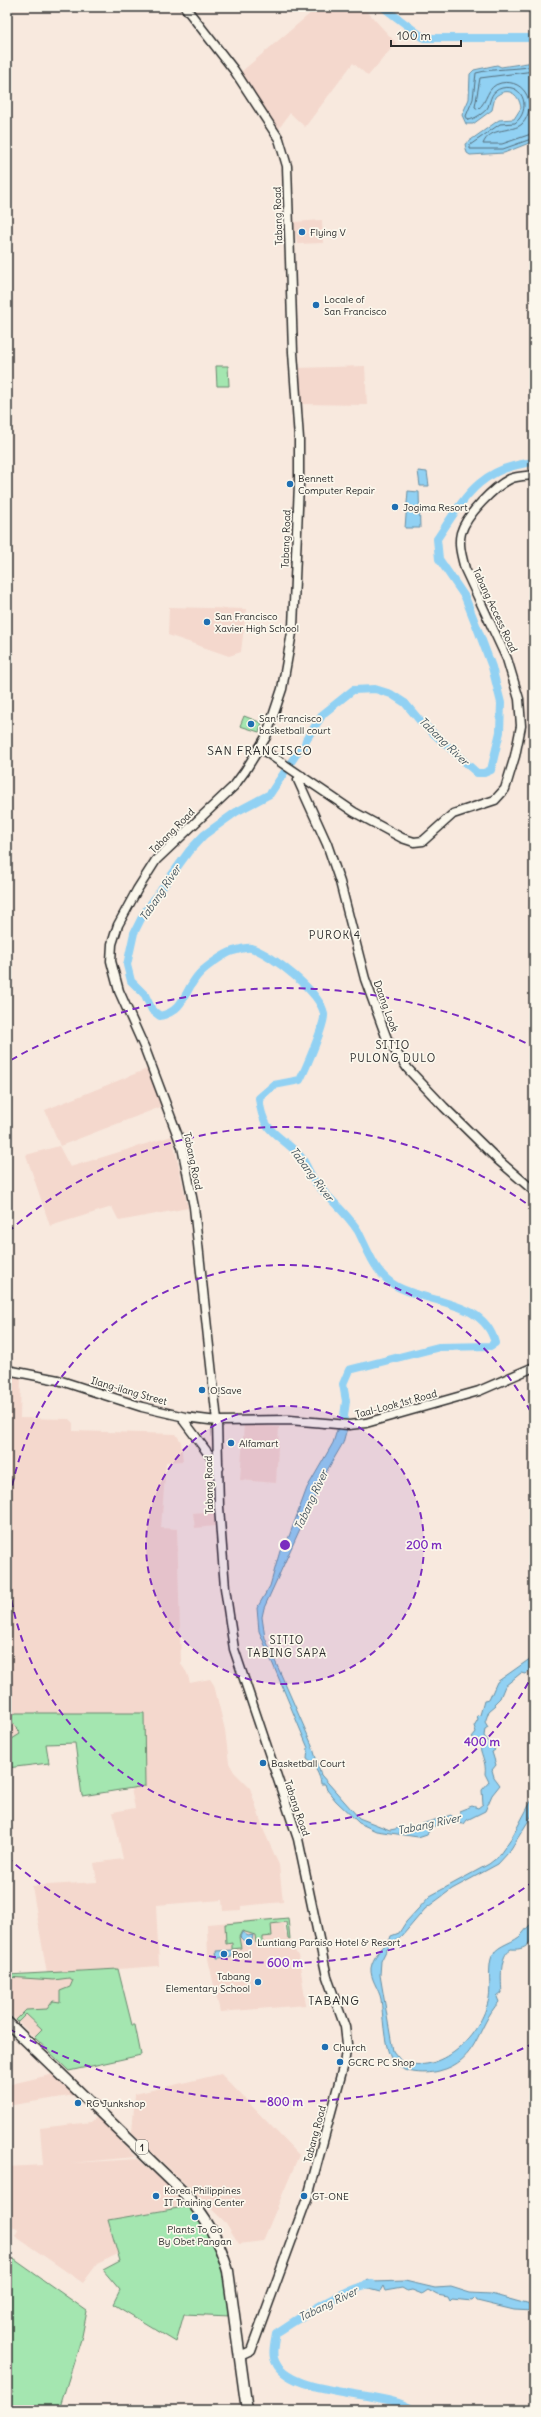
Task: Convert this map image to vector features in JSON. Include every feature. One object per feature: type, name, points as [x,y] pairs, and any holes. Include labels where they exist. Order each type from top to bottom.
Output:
[{"type":"highway","name":"1","points":[[7,2016],[199,2203],[215,2227],[226,2251],[235,2287],[232,2303]]},
{"type":"highway","name":"1","points":[[7,2022],[196,2206],[212,2230],[222,2253],[232,2303],[246,2405]]},
{"type":"main road","name":"Tabang Road","points":[[185,7],[234,70],[279,139],[286,166],[292,332],[299,440],[295,594],[289,653],[282,689],[273,721],[260,748],[234,786],[156,860],[125,910],[112,944],[110,961],[119,991],[145,1049],[181,1141],[194,1207],[217,1421],[219,1507],[225,1580],[234,1649],[298,1839],[327,1977],[345,2027],[347,2044],[344,2064],[309,2193],[252,2351],[240,2356]]},
{"type":"main road","name":"Tabang Access Road","points":[[260,748],[291,768],[300,778],[354,812],[402,838],[414,842],[423,841],[449,816],[492,802],[502,793],[511,773],[519,737],[519,699],[507,659],[465,569],[460,553],[461,533],[465,523],[498,487],[511,479],[534,475]]},
{"type":"main road","name":"Daang Look","points":[[300,778],[336,869],[365,979],[387,1040],[408,1069],[444,1107],[497,1159],[534,1191]]},
{"type":"main road","name":"Taal-Look 1st Road","points":[[185,1416],[217,1421],[289,1420],[349,1425],[366,1423],[479,1391],[534,1367]]},
{"type":"main road","name":"Ilang-ilang Street","points":[[7,1370],[58,1380],[142,1407],[185,1416]]},
{"type":"main road","points":[[185,1416],[184,1421],[219,1468]]},
{"type":"shaded area","points":[[318,7],[363,7],[396,43],[368,76],[353,63],[305,127],[290,113],[278,130],[241,72]]},
{"type":"shaded area","points":[[511,7],[530,7],[520,12],[513,11]]},
{"type":"shaded area","points":[[322,220],[323,243],[297,244],[294,222]]},
{"type":"shaded area","points":[[365,366],[367,405],[299,404],[297,368]]},
{"type":"shaded area","name":"San Francisco Xavier High School","points":[[169,607],[246,609],[241,652],[229,656],[168,635]]},
{"type":"shaded area","points":[[147,1069],[163,1106],[60,1146],[45,1110]]},
{"type":"shaded area","points":[[172,1136],[188,1208],[119,1221],[112,1207],[50,1226],[26,1155],[59,1146],[70,1167]]},
{"type":"shaded area","points":[[7,1372],[21,1374],[20,1418],[69,1419],[73,1423],[73,1431],[176,1434],[181,1442],[183,1461],[166,1462],[161,1528],[177,1529],[181,1664],[187,1673],[190,1683],[210,1679],[214,1685],[225,1730],[229,1763],[234,1772],[250,1788],[264,1831],[279,1865],[283,1902],[241,1906],[241,1910],[223,1911],[222,1900],[156,1905],[159,1966],[118,1969],[132,2025],[135,2025],[141,2055],[69,2071],[7,2011],[7,1975],[47,1974],[32,1886],[97,1882],[94,1863],[123,1859],[113,1812],[135,1808],[131,1788],[82,1796],[75,1743],[46,1744],[49,1763],[7,1768]]},
{"type":"shaded area","points":[[244,1424],[279,1427],[276,1483],[240,1480]]},
{"type":"shaded area","points":[[214,1511],[215,1526],[195,1528],[193,1513]]},
{"type":"shaded area","name":"Tabang Elementary School","points":[[284,1918],[285,1932],[299,1958],[306,2005],[220,2012],[208,1959],[207,1924]]},
{"type":"shaded area","points":[[54,2074],[75,2095],[7,2106],[7,2085]]},
{"type":"shaded area","points":[[221,2074],[299,2155],[263,2241],[239,2244],[226,2223],[132,2133],[135,2094]]},
{"type":"shaded area","points":[[98,2116],[135,2157],[71,2163],[138,2159],[190,2206],[108,2220],[118,2254],[97,2264],[83,2283],[15,2236],[18,2230],[7,2222],[7,2167],[43,2165],[40,2128],[91,2122]]},
{"type":"green space","points":[[216,366],[228,366],[229,386],[217,386]]},
{"type":"green space","name":"San Francisco basketball court","points":[[244,716],[262,723],[259,732],[240,726]]},
{"type":"green space","points":[[16,1713],[144,1713],[145,1786],[82,1796],[75,1743],[46,1744],[49,1763],[7,1768],[7,1742],[20,1734],[9,1717]]},
{"type":"green space","points":[[288,1918],[290,1939],[288,1938],[286,1922],[271,1924],[272,1936],[263,1937],[263,1943],[256,1943],[255,1935],[242,1931],[239,1937],[241,1948],[232,1949],[232,1943],[226,1944],[225,1924]]},
{"type":"green space","points":[[118,1969],[132,2025],[135,2025],[141,2055],[69,2071],[34,2037],[42,2029],[26,2014],[18,2022],[16,2020],[26,2010],[47,2009],[53,2001],[60,2002],[60,1991],[70,1987],[73,1980],[69,1978],[54,1980],[7,1977],[7,1975]]},
{"type":"green space","points":[[190,2206],[207,2232],[218,2258],[228,2300],[230,2316],[184,2314],[176,2342],[113,2304],[120,2290],[103,2270],[120,2261],[108,2220]]},
{"type":"green space","points":[[8,2255],[87,2311],[82,2336],[59,2410],[11,2410],[8,2402],[14,2391],[7,2388]]},
{"type":"water","points":[[534,62],[534,141],[504,153],[470,155],[467,153],[465,144],[499,120],[514,119],[521,108],[518,98],[515,95],[504,92],[495,97],[492,110],[473,124],[466,124],[462,115],[469,99],[470,74],[474,70],[497,65],[501,67]]},
{"type":"water","points":[[418,471],[427,472],[429,486],[420,486]]},
{"type":"water","points":[[408,491],[419,492],[420,528],[405,528]]},
{"type":"water","points":[[338,1427],[347,1428],[343,1443],[325,1474],[264,1608],[262,1617],[265,1638],[312,1745],[321,1775],[359,1818],[390,1830],[400,1828],[405,1829],[451,1815],[454,1818],[459,1818],[461,1816],[459,1811],[472,1806],[478,1808],[483,1804],[482,1790],[489,1782],[485,1774],[485,1765],[480,1742],[472,1737],[476,1732],[474,1726],[478,1719],[477,1716],[480,1715],[484,1701],[489,1700],[497,1682],[534,1656],[532,1668],[525,1674],[521,1673],[505,1686],[500,1698],[494,1704],[496,1705],[489,1711],[485,1722],[488,1727],[485,1729],[484,1736],[495,1750],[492,1752],[496,1765],[492,1770],[494,1777],[500,1785],[492,1795],[485,1811],[467,1820],[464,1824],[444,1822],[432,1827],[427,1834],[418,1837],[376,1831],[359,1823],[336,1801],[327,1790],[325,1784],[321,1784],[316,1770],[312,1763],[307,1759],[308,1748],[259,1631],[257,1608],[270,1586],[280,1551],[287,1542],[307,1488],[333,1443]]},
{"type":"water","points":[[534,1796],[534,1812],[509,1852],[498,1864],[452,1889],[425,1909],[402,1936],[387,1949],[381,1961],[380,1975],[393,2051],[401,2061],[416,2064],[430,2063],[444,2058],[457,2050],[478,2026],[485,2012],[489,1998],[491,1959],[495,1951],[519,1937],[534,1922],[532,1938],[527,1946],[523,1948],[511,1949],[504,1957],[501,1982],[502,1993],[497,1997],[499,2002],[491,2012],[475,2042],[462,2060],[439,2071],[419,2073],[405,2070],[394,2062],[388,2050],[381,1999],[371,1972],[375,1957],[389,1942],[391,1936],[399,1933],[406,1922],[430,1896],[489,1864],[498,1857],[512,1837]]},
{"type":"water","name":"Pool","points":[[242,1932],[248,1936],[253,1935],[252,1941],[246,1943],[240,1937]]},
{"type":"water","name":"Pool","points":[[232,1950],[232,1957],[217,1958],[216,1951]]},
{"type":"water","points":[[368,2280],[372,2282],[405,2281],[435,2288],[451,2287],[470,2293],[491,2294],[534,2306],[534,2311],[514,2310],[477,2301],[475,2298],[472,2301],[452,2299],[450,2301],[448,2297],[437,2295],[428,2290],[422,2294],[412,2290],[407,2291],[402,2288],[385,2291],[383,2286],[380,2291],[361,2286]]},
{"type":"waterway","name":"Tabang River","points":[[383,7],[424,38],[534,38]]},
{"type":"waterway","name":"Tabang River","points":[[342,1431],[346,1401],[343,1384],[349,1370],[439,1347],[490,1346],[495,1343],[489,1329],[480,1318],[468,1311],[455,1305],[411,1293],[390,1282],[378,1270],[354,1224],[316,1183],[301,1157],[273,1132],[264,1120],[259,1098],[274,1085],[300,1080],[322,1026],[324,1014],[321,1005],[305,985],[271,958],[251,948],[242,949],[225,955],[207,967],[195,979],[180,1004],[169,1013],[160,1016],[152,1010],[145,995],[131,981],[127,965],[134,933],[144,913],[189,851],[204,835],[236,812],[270,794],[299,750],[304,747],[306,740],[323,714],[353,690],[375,689],[391,694],[405,703],[421,722],[477,773],[484,773],[491,770],[500,732],[501,703],[492,667],[465,597],[439,559],[437,539],[456,510],[475,487],[500,471],[515,465],[534,462]]},
{"type":"waterway","name":"Tabang River","points":[[372,2284],[362,2286],[336,2297],[276,2333],[273,2355],[282,2371],[296,2380],[337,2391],[400,2403],[413,2410]]},
{"type":"place","name":"Flying V","points":[[302,232]]},
{"type":"place","name":"Locale of San Francisco","points":[[316,305]]},
{"type":"place","name":"Bennett Computer Repair","points":[[290,484]]},
{"type":"place","name":"Jogima Resort","points":[[395,507]]},
{"type":"place","name":"San Francisco Xavier High School","points":[[207,622]]},
{"type":"place","name":"San Francisco basketball court","points":[[251,724]]},
{"type":"place","name":"O!Save","points":[[202,1390]]},
{"type":"place","name":"Alfamart","points":[[231,1443]]},
{"type":"place","name":"Basketball Court","points":[[263,1763]]},
{"type":"place","name":"Luntiang Paraiso Hotel & Resort","points":[[249,1942]]},
{"type":"place","name":"Pool","points":[[224,1954]]},
{"type":"place","name":"Tabang Elementary School","points":[[258,1982]]},
{"type":"place","name":"Church","points":[[325,2047]]},
{"type":"place","name":"GCRC PC Shop","points":[[340,2062]]},
{"type":"place","name":"RG Junkshop","points":[[78,2103]]},
{"type":"place","name":"Korea Philippines IT Training Center","points":[[156,2196]]},
{"type":"place","name":"GT-ONE","points":[[304,2196]]},
{"type":"place","name":"Plants To Go By Obet Pangan","points":[[195,2217]]},
{"type":"district","name":"SAN FRANCISCO","points":[[260,750]]},
{"type":"district","name":"PUROK 4","points":[[335,935]]},
{"type":"district","name":"SITIO PULONG DULO","points":[[393,1051]]},
{"type":"district","name":"SITIO TABING SAPA","points":[[287,1646]]},
{"type":"district","name":"TABANG","points":[[334,2000]]}]
